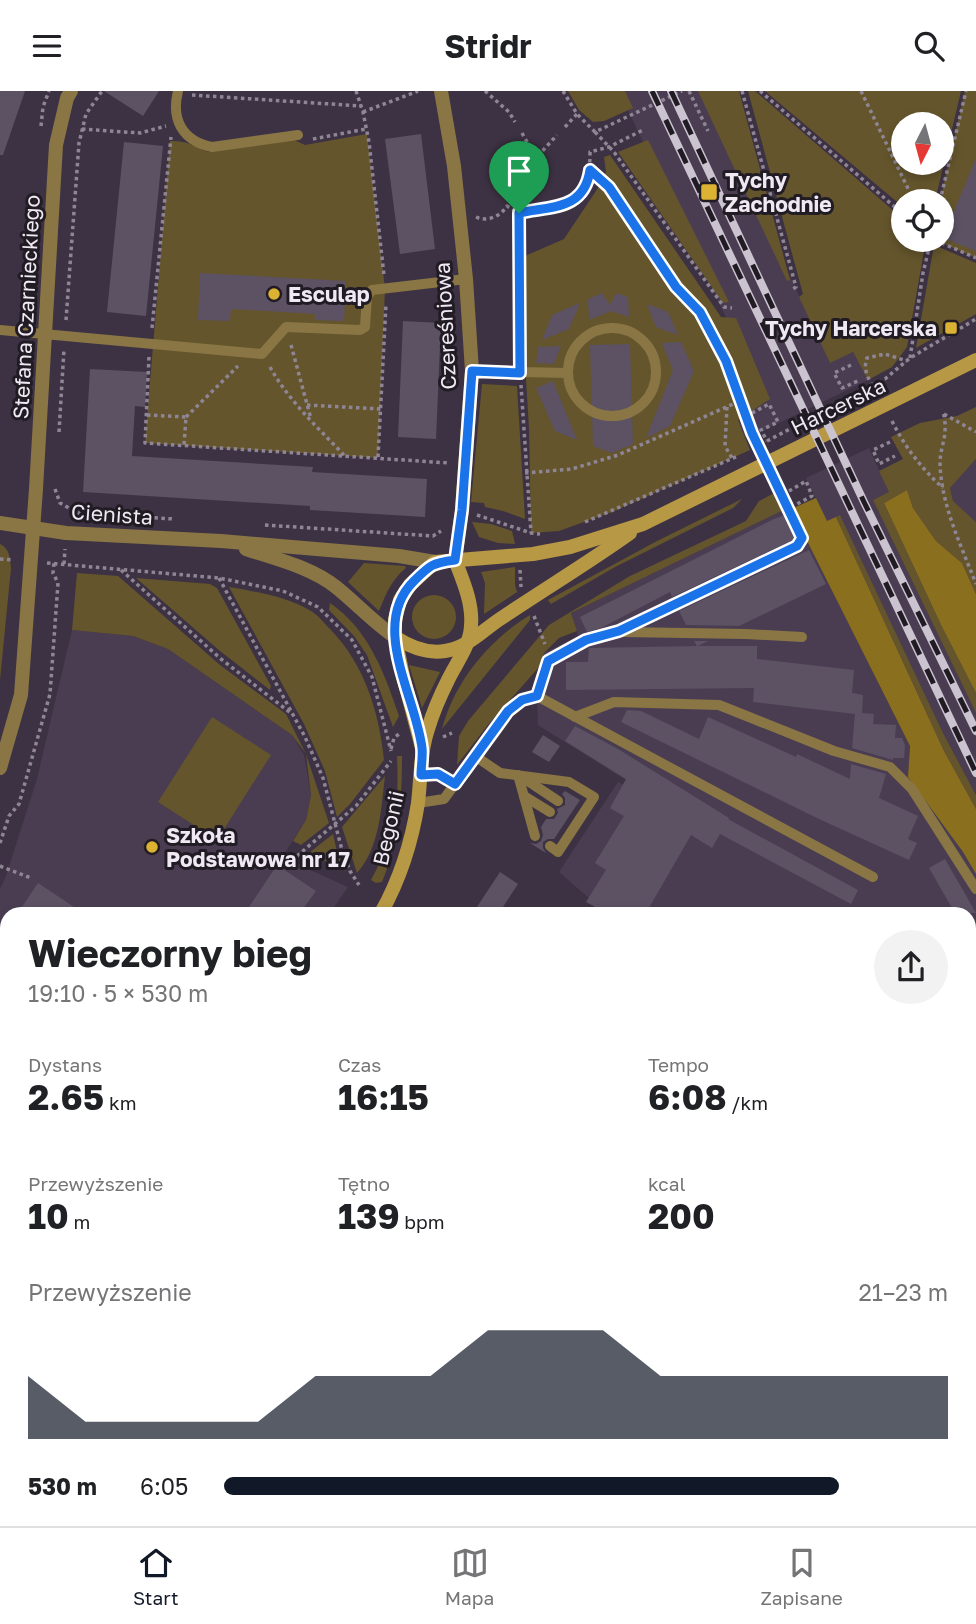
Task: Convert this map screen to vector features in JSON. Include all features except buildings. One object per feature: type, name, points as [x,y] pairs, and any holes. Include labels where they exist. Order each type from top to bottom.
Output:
[{"type":"street","name":"Stefana Czarnieckiego","points":[[0,768],[21,695],[57,145],[67,98],[71,91]]},
{"type":"street","name":"Czereśniowa","points":[[441,91],[454,166],[472,371],[462,510],[455,560]]},
{"type":"street","name":"Harcerska","points":[[455,560],[520,555],[570,547],[643,524],[976,360]]},
{"type":"street","name":"Cienista","points":[[0,523],[66,533],[221,541],[399,556],[435,562]]},
{"type":"street","name":"Harcerska","points":[[467,644],[497,620],[585,565],[643,524]]},
{"type":"street","name":"Cienista","points":[[221,541],[289,563],[324,579],[337,587],[374,623],[395,637]]},
{"type":"street","points":[[455,560],[469,598],[471,627],[467,644],[448,651],[426,652],[410,647],[395,637],[395,620],[400,600],[410,585],[435,562],[455,560]]},
{"type":"street","name":"Begonii","points":[[384,907],[400,872],[418,803],[421,775],[422,748],[395,637]]},
{"type":"street","name":"Begonii","points":[[422,748],[444,689],[467,644]]},
{"type":"lane","points":[[177,93],[175,124],[201,145],[212,147],[298,135]]},
{"type":"lane","points":[[0,330],[257,353],[286,327],[360,330],[365,327],[367,296],[372,290],[466,279]]},
{"type":"lane","points":[[609,328],[620,329],[641,339],[648,348],[656,370],[651,392],[645,401],[636,409],[616,416],[605,416],[585,407],[571,388],[568,373],[572,354],[578,344],[597,331],[609,328]]},
{"type":"lane","points":[[472,371],[568,373]]},
{"type":"lane","points":[[537,696],[551,659],[586,640],[619,631],[797,546]]},
{"type":"lane","points":[[619,631],[802,638]]},
{"type":"lane","points":[[418,803],[444,799],[508,711],[522,700],[537,696],[873,877]]},
{"type":"lane","points":[[576,717],[614,702],[719,705],[834,751],[890,767],[912,789],[976,889]]},
{"type":"lane","points":[[475,756],[500,773],[569,782],[594,797],[569,825],[558,852],[550,846]]},
{"type":"lane","points":[[421,775],[438,774],[455,784]]},
{"type":"lane","points":[[518,775],[535,836]]},
{"type":"lane","points":[[518,775],[558,801]]},
{"type":"lane","points":[[524,796],[550,813]]},
{"type":"lane","points":[[529,815],[543,824]]},
{"type":"path","points":[[363,112],[418,91]]},
{"type":"path","points":[[485,91],[509,112],[515,123]]},
{"type":"path","points":[[563,91],[577,114],[609,146],[723,307],[732,308]]},
{"type":"path","points":[[595,131],[682,91]]},
{"type":"path","points":[[689,91],[708,131]]},
{"type":"path","points":[[742,91],[796,288],[791,290]]},
{"type":"path","points":[[760,91],[891,204]]},
{"type":"path","points":[[861,91],[908,189]]},
{"type":"path","points":[[943,189],[966,91]]},
{"type":"path","points":[[177,93],[361,106]]},
{"type":"path","points":[[565,127],[577,114]]},
{"type":"path","points":[[82,129],[140,133],[175,124],[150,345],[145,443],[450,463]]},
{"type":"path","points":[[298,135],[306,140],[366,129]]},
{"type":"path","points":[[476,219],[490,219],[502,213],[507,206],[519,213],[569,202],[580,195],[588,182],[590,152],[643,130]]},
{"type":"path","points":[[522,133],[536,158]]},
{"type":"path","points":[[522,187],[536,158],[557,135]]},
{"type":"path","points":[[590,170],[609,187],[676,287],[700,312],[726,361],[764,457]]},
{"type":"path","points":[[520,200],[520,373],[531,533]]},
{"type":"path","points":[[954,249],[976,258]]},
{"type":"path","points":[[910,358],[923,273],[929,252]]},
{"type":"path","points":[[750,450],[885,379],[910,358],[976,319]]},
{"type":"path","points":[[286,327],[311,421]]},
{"type":"path","points":[[184,445],[186,417],[257,353],[279,384],[345,456]]},
{"type":"path","points":[[851,365],[834,373],[842,388],[860,380]]},
{"type":"path","points":[[525,473],[572,469],[618,455],[740,401]]},
{"type":"path","points":[[752,413],[769,404],[778,422],[761,430],[767,441]]},
{"type":"path","points":[[307,405],[380,409]]},
{"type":"path","points":[[727,407],[725,446],[732,459]]},
{"type":"path","points":[[976,432],[944,414],[946,433],[942,441],[940,462],[943,488],[948,513],[976,584]]},
{"type":"path","points":[[146,415],[186,417]]},
{"type":"path","points":[[890,443],[873,450],[879,464],[895,456]]},
{"type":"path","points":[[581,524],[741,454]]},
{"type":"path","points":[[769,468],[802,538],[797,546]]},
{"type":"path","points":[[789,491],[806,481],[812,496],[797,503]]},
{"type":"path","points":[[462,510],[531,533],[547,534]]},
{"type":"path","points":[[521,530],[520,583],[551,659]]},
{"type":"path","points":[[0,559],[16,560]]},
{"type":"path","points":[[41,562],[219,578],[283,591],[318,607],[352,640],[372,677],[391,751]]},
{"type":"path","points":[[0,843],[9,816],[19,804],[50,694],[58,583],[53,573],[54,563]]},
{"type":"path","points":[[121,569],[220,659],[293,715]]},
{"type":"path","points":[[219,578],[305,737],[323,778],[341,850],[359,885]]},
{"type":"path","points":[[297,856],[356,806],[391,761]]},
{"type":"path","points":[[0,866],[31,878]]},
{"type":"shaded area","points":[[568,91],[625,91],[633,108],[604,121],[593,122],[579,110]]},
{"type":"shaded area","points":[[619,91],[703,91],[830,362],[853,352],[868,380],[746,439],[738,420],[766,402]]},
{"type":"shaded area","points":[[698,91],[739,91],[790,280],[787,281]]},
{"type":"shaded area","points":[[748,91],[755,91],[891,209],[891,252],[924,252],[907,347],[892,367],[868,380],[853,352],[830,363],[799,297],[803,294]]},
{"type":"shaded area","points":[[765,91],[961,91],[954,121],[954,112],[891,112],[891,175],[941,175],[938,189],[891,189],[891,197]]},
{"type":"shaded area","points":[[965,91],[976,91],[976,258],[954,248],[954,189],[943,189],[946,175],[954,175],[954,139]]},
{"type":"shaded area","points":[[367,134],[385,289],[378,458],[145,443],[170,141],[187,143],[209,152],[294,140],[305,145]]},
{"type":"shaded area","points":[[648,140],[729,302],[723,303],[618,152]]},
{"type":"shaded area","points":[[610,155],[721,317],[736,318],[770,399],[738,420],[750,450],[612,512],[559,531],[531,533],[524,346],[525,256],[564,239],[598,188],[606,172],[604,157]]},
{"type":"shaded area","points":[[933,252],[950,252],[976,263],[976,314],[916,348]]},
{"type":"shaded area","points":[[482,384],[517,386],[525,519],[485,507],[484,503],[471,502]]},
{"type":"shaded area","points":[[976,407],[976,459],[950,488],[953,501],[976,522],[976,594],[962,563],[936,541],[913,508],[907,490],[884,503],[976,693],[976,713],[873,500],[889,492],[879,471],[903,459],[891,437],[920,423],[957,416]]},
{"type":"shaded area","points":[[869,448],[889,492],[873,500],[976,713],[976,795],[943,733],[840,516],[827,522],[806,478]]},
{"type":"shaded area","points":[[976,459],[976,522],[953,501],[950,488]]},
{"type":"shaded area","points":[[782,489],[790,507],[571,613],[577,631],[559,638],[544,653],[539,667],[457,765],[459,736],[468,721],[549,625],[630,576],[746,521],[759,501]]},
{"type":"shaded area","points":[[907,490],[913,508],[936,541],[962,563],[976,594],[976,693],[884,503]]},
{"type":"shaded area","points":[[816,498],[827,521],[836,517],[944,751],[976,809],[976,874],[908,777],[910,746],[791,509]]},
{"type":"shaded area","points":[[742,499],[733,508],[615,567],[551,604],[548,600],[657,541]]},
{"type":"shaded area","points":[[790,507],[910,746],[908,777],[976,874],[976,907],[599,907],[559,872],[618,782],[701,827],[538,725],[539,667],[544,653],[578,636],[571,613]]},
{"type":"shaded area","points":[[840,515],[943,733],[976,795],[976,809],[944,751],[836,517]]},
{"type":"shaded area","points":[[472,522],[491,524],[512,531],[515,544],[498,543],[479,537]]},
{"type":"shaded area","points":[[0,544],[8,551],[11,568],[0,680]]},
{"type":"shaded area","points":[[364,563],[406,568],[393,582],[379,611],[348,582]]},
{"type":"shaded area","points":[[515,567],[517,592],[484,614],[485,583],[481,572]]},
{"type":"shaded area","points":[[77,573],[118,576],[220,665],[286,714],[306,754],[292,735],[168,649],[133,636],[72,630]]},
{"type":"shaded area","points":[[136,578],[210,584],[217,588],[271,686],[270,690],[220,651]]},
{"type":"shaded area","points":[[229,587],[281,598],[314,613],[342,643],[361,674],[374,707],[384,760],[337,817],[325,771],[304,724]]},
{"type":"shaded area","points":[[434,595],[449,602],[456,617],[449,632],[434,639],[419,632],[412,617],[419,602]]},
{"type":"shaded area","points":[[330,603],[355,626],[374,653],[399,716],[393,727],[367,655],[354,636],[329,610]]},
{"type":"shaded area","points":[[530,615],[530,620],[442,729],[455,695],[475,664],[501,637]]},
{"type":"shaded area","name":"Szkoła Podstawowa nr 17","points":[[72,630],[133,636],[168,649],[292,735],[304,755],[311,795],[306,820],[284,854],[308,869],[348,887],[334,907],[0,907],[0,889],[37,779]]},
{"type":"shaded area","points":[[409,665],[440,672],[422,708]]},
{"type":"shaded area","points":[[212,717],[271,755],[217,840],[158,802]]},
{"type":"shaded area","points":[[306,754],[329,823],[301,845],[293,841],[306,820],[311,795]]},
{"type":"shaded area","points":[[397,756],[402,756],[402,772],[396,836],[382,882],[376,883],[371,880],[386,848],[394,820]]},
{"type":"shaded area","points":[[385,776],[375,840],[365,863],[357,873],[342,827]]},
{"type":"shaded area","points":[[333,834],[337,852],[346,871],[309,853]]},
{"type":"railway","points":[[652,91],[976,773]]},
{"type":"railway","points":[[671,91],[864,502],[976,731]]},
{"type":"place","name":"Tychy Zachodnie","points":[[709,192]]},
{"type":"place","name":"Esculap","points":[[274,294]]},
{"type":"place","name":"Tychy Harcerska","points":[[951,328]]},
{"type":"place","name":"Szkoła Podstawowa nr 17","points":[[152,847]]},
{"type":"route","points":[[590,170],[609,187],[676,287],[700,312],[726,361],[752,433],[802,538],[797,546],[619,631],[586,640],[548,661],[537,696],[522,700],[508,711],[455,784],[438,774],[421,775],[422,748],[403,676],[395,637],[395,620],[400,600],[410,585],[435,562],[455,560],[462,510],[472,371],[520,373],[519,213],[561,206],[569,202],[580,195],[588,182],[590,170]]}]
